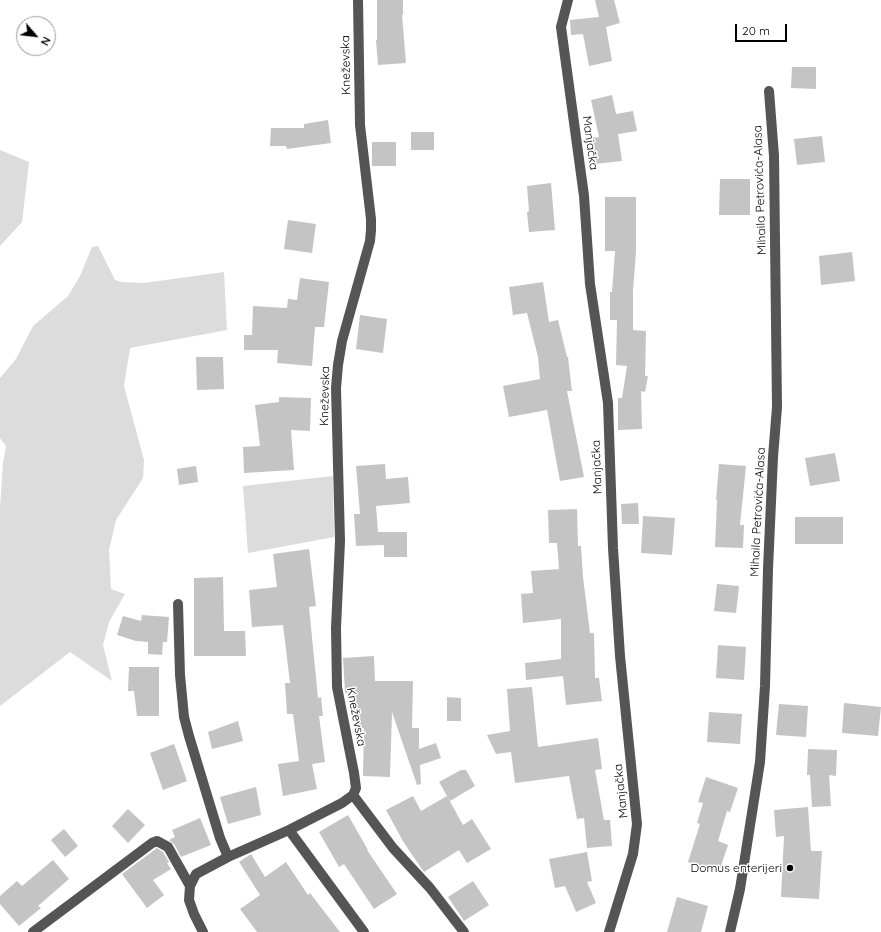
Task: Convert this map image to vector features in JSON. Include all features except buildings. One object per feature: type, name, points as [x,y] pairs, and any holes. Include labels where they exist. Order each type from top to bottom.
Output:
[{"type":"street","name":"Kneževska","points":[[353,795],[356,788],[356,783],[337,687],[336,628],[340,541],[336,388],[342,341],[370,241],[371,230],[360,125],[358,0]]},
{"type":"street","name":"Manjačka","points":[[568,0],[561,27],[584,196],[590,284],[608,403],[613,548],[620,656],[637,824],[633,854],[609,932]]},
{"type":"street","name":"Mihaila Petrovića-Alasa","points":[[730,932],[740,889],[760,762],[765,686],[773,457],[777,407],[774,156],[769,92]]},
{"type":"street","points":[[178,604],[180,675],[184,717],[188,736],[220,838],[228,857]]},
{"type":"street","points":[[203,932],[194,914],[190,900],[190,886],[196,874],[228,857],[289,830],[342,803],[353,795],[393,848],[430,888],[464,932]]},
{"type":"street","points":[[289,830],[364,932]]},
{"type":"street","points":[[33,932],[152,843],[157,841],[168,847],[190,886]]},
{"type":"shaded area","points":[[0,150],[29,162],[22,222],[0,246]]},
{"type":"shaded area","points":[[98,246],[115,280],[122,282],[144,283],[224,272],[227,330],[130,348],[124,386],[144,460],[143,478],[116,520],[109,550],[111,589],[125,594],[109,622],[103,645],[112,681],[70,652],[0,706],[0,508],[3,463],[6,446],[0,438],[0,378],[16,359],[33,326],[68,296],[80,276],[92,247]]},
{"type":"shaded area","points":[[333,476],[334,537],[248,553],[243,486]]},
{"type":"place","name":"Domus enterijeri","points":[[790,868]]}]
